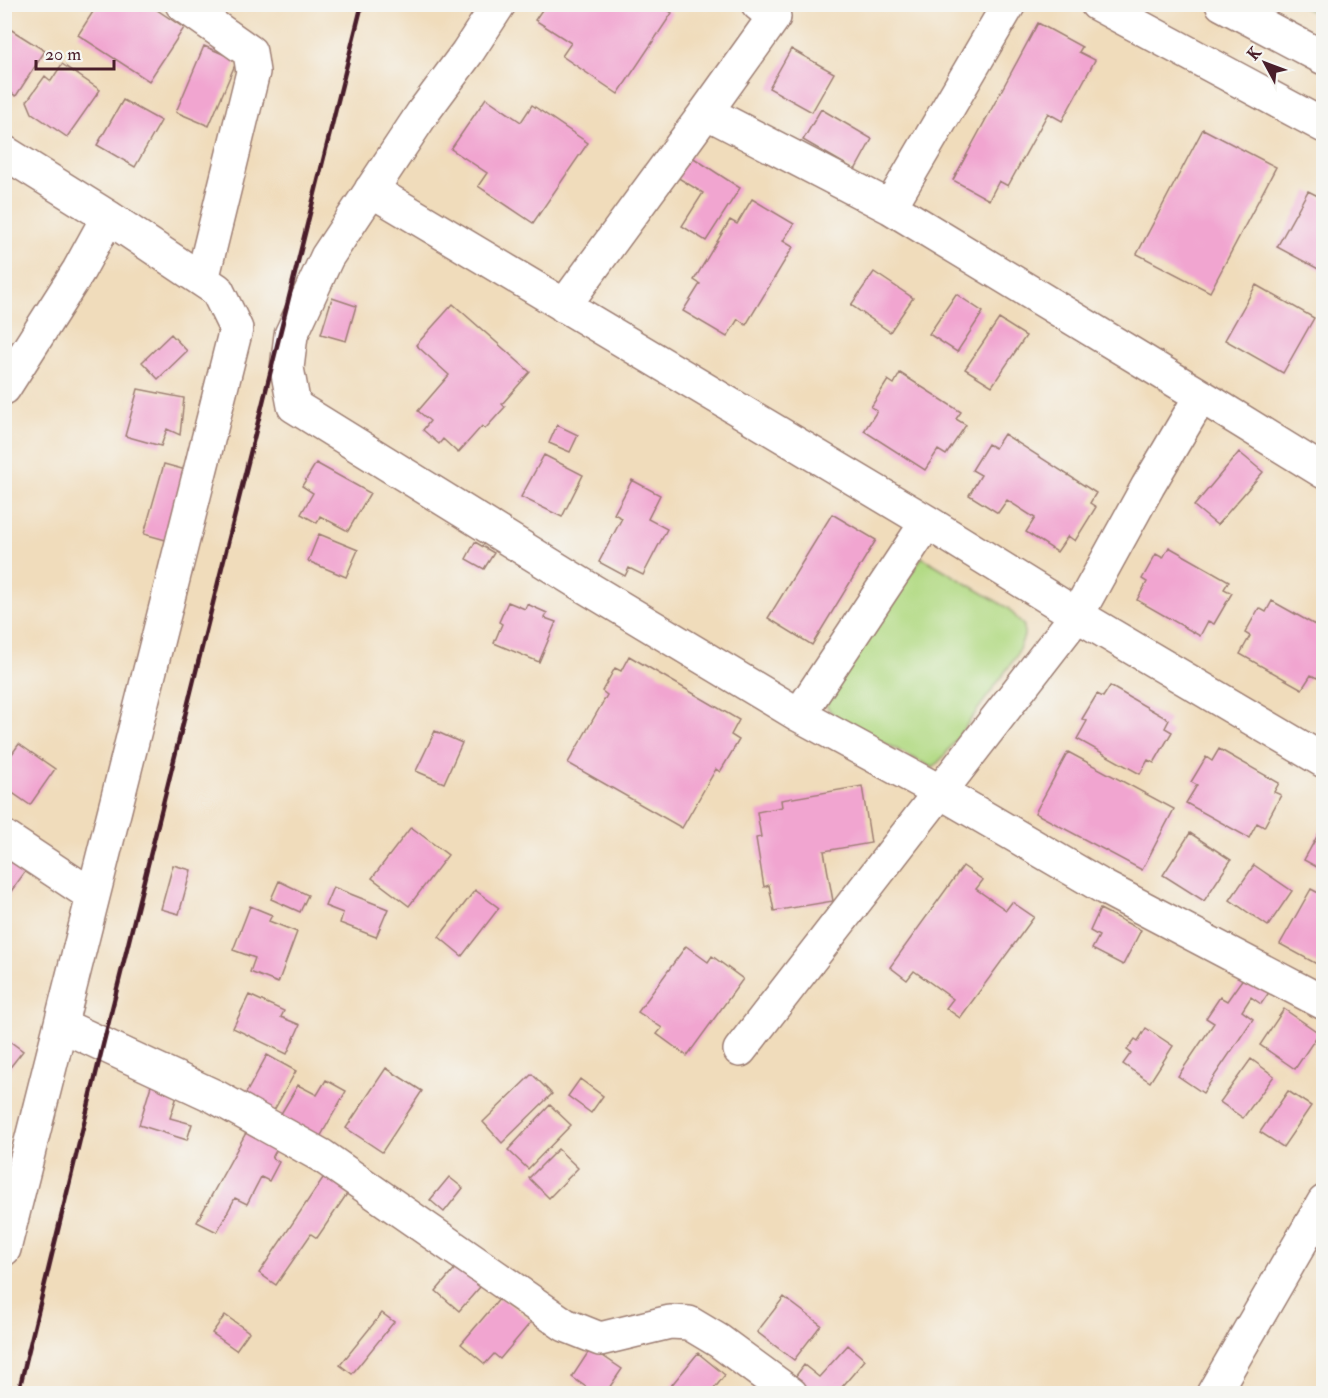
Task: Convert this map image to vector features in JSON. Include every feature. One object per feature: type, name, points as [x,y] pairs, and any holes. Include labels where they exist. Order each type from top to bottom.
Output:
[{"type":"street","points":[[182,4],[250,52],[253,72],[202,280]]},
{"type":"street","points":[[499,4],[327,256],[291,334],[287,368],[294,406],[581,584],[800,715],[939,791],[1105,888],[1323,1003]]},
{"type":"street","points":[[890,207],[1009,4]]},
{"type":"street","points":[[1097,4],[1323,126]]},
{"type":"street","points":[[1222,4],[1323,58]]},
{"type":"street","points":[[564,306],[706,112],[772,9]]},
{"type":"street","points":[[706,112],[890,207],[1323,472]]},
{"type":"street","points":[[4,152],[217,290],[236,329],[4,1249]]},
{"type":"street","points":[[371,190],[1323,761]]},
{"type":"street","points":[[4,388],[80,270],[108,218]]},
{"type":"street","points":[[740,1050],[1077,615],[1201,396]]},
{"type":"street","points":[[800,715],[927,522]]},
{"type":"street","points":[[4,837],[93,896]]},
{"type":"street","points":[[61,1025],[216,1097],[322,1156],[566,1325],[600,1339],[669,1322],[689,1323],[719,1341],[791,1394]]},
{"type":"street","points":[[1213,1394],[1323,1202]]},
{"type":"green space","points":[[1299,5],[1323,5],[1323,18]]},
{"type":"green space","points":[[922,557],[1008,608],[1024,626],[1024,636],[1016,657],[945,755],[933,768],[835,718],[826,705],[828,696]]},
{"type":"building","points":[[98,4],[148,4],[184,28],[149,81],[78,35]]},
{"type":"building","points":[[546,4],[659,4],[672,13],[618,94],[562,56],[571,43],[535,20]]},
{"type":"building","points":[[1038,23],[1082,47],[1079,52],[1095,60],[1062,121],[1048,113],[1008,186],[999,181],[989,200],[953,180]]},
{"type":"building","points":[[10,29],[45,51],[16,96],[4,89],[4,37]]},
{"type":"building","points":[[204,46],[237,60],[209,126],[176,112]]},
{"type":"building","points":[[791,49],[834,73],[812,112],[769,88]]},
{"type":"building","points":[[62,64],[100,90],[67,137],[32,113],[27,101],[45,76],[51,81]]},
{"type":"building","points":[[486,98],[521,122],[532,105],[588,143],[533,223],[478,186],[487,173],[451,149]]},
{"type":"building","points":[[123,100],[161,121],[135,167],[97,145]]},
{"type":"building","points":[[821,109],[872,139],[855,170],[803,140]]},
{"type":"building","points":[[1203,129],[1276,167],[1210,292],[1137,254]]},
{"type":"building","points":[[686,153],[740,188],[706,241],[682,226],[703,193],[672,174]]},
{"type":"building","points":[[1308,191],[1324,199],[1324,272],[1277,247]]},
{"type":"building","points":[[752,199],[794,224],[783,241],[793,247],[746,325],[738,319],[727,337],[683,311],[700,284],[694,280],[730,220],[737,224]]},
{"type":"building","points":[[874,272],[913,298],[890,332],[851,305]]},
{"type":"building","points":[[1256,285],[1314,318],[1283,373],[1225,340]]},
{"type":"building","points":[[956,294],[983,312],[957,352],[929,334]]},
{"type":"building","points":[[332,298],[356,306],[346,341],[321,334]]},
{"type":"building","points":[[453,304],[530,372],[502,404],[505,407],[485,429],[482,426],[458,453],[443,439],[439,444],[423,430],[430,421],[418,411],[449,375],[416,345]]},
{"type":"building","points":[[999,319],[1026,336],[992,386],[965,369]]},
{"type":"building","points":[[171,334],[187,351],[158,379],[142,362]]},
{"type":"building","points":[[900,373],[961,412],[956,419],[966,425],[946,455],[938,450],[925,470],[864,431],[877,411],[871,407],[888,380],[894,384]]},
{"type":"building","points":[[138,389],[184,398],[180,435],[167,429],[161,446],[125,436]]},
{"type":"building","points":[[557,425],[578,435],[570,452],[549,443]]},
{"type":"building","points":[[1004,434],[1096,493],[1090,503],[1096,507],[1075,541],[1068,536],[1057,552],[1026,532],[1035,518],[1007,500],[998,513],[969,495],[981,475],[972,470],[988,444],[995,448]]},
{"type":"building","points":[[1239,452],[1263,472],[1217,525],[1194,506]]},
{"type":"building","points":[[544,455],[583,475],[562,517],[521,497]]},
{"type":"building","points":[[316,463],[370,493],[348,531],[320,516],[317,523],[301,514],[313,493],[302,486]]},
{"type":"building","points":[[164,464],[193,472],[173,542],[144,534]]},
{"type":"building","points":[[632,480],[660,495],[648,519],[667,529],[643,575],[629,568],[625,576],[599,562],[622,518],[614,514]]},
{"type":"building","points":[[832,514],[876,540],[812,645],[768,618]]},
{"type":"building","points":[[319,534],[358,550],[346,577],[308,561]]},
{"type":"building","points":[[475,542],[494,553],[484,569],[466,559]]},
{"type":"building","points":[[1169,547],[1229,581],[1224,589],[1232,593],[1214,624],[1208,621],[1200,636],[1137,600],[1147,582],[1142,579],[1156,554],[1163,558]]},
{"type":"building","points":[[1272,601],[1324,630],[1324,667],[1317,678],[1311,675],[1302,689],[1240,654],[1250,636],[1245,633],[1259,608],[1266,612]]},
{"type":"building","points":[[508,602],[525,609],[527,604],[547,613],[545,618],[556,622],[539,662],[494,643],[502,624],[499,622]]},
{"type":"building","points":[[629,656],[739,720],[731,735],[739,740],[720,772],[716,769],[682,828],[568,763],[607,695],[602,691],[615,668],[621,671]]},
{"type":"building","points":[[1110,686],[1169,720],[1165,728],[1172,732],[1154,763],[1148,760],[1140,774],[1077,739],[1087,721],[1082,719],[1097,694],[1103,697]]},
{"type":"building","points":[[435,731],[462,743],[444,783],[416,771]]},
{"type":"building","points":[[19,744],[55,769],[30,805],[4,787],[4,765]]},
{"type":"building","points":[[1219,749],[1279,783],[1274,792],[1281,795],[1264,827],[1257,823],[1249,838],[1186,803],[1197,785],[1191,782],[1206,757],[1212,761]]},
{"type":"building","points":[[1068,752],[1174,809],[1142,870],[1035,813]]},
{"type":"building","points":[[862,786],[871,843],[824,851],[833,901],[774,911],[769,885],[764,887],[756,838],[761,837],[757,812],[782,807],[781,800]]},
{"type":"building","points":[[1324,824],[1324,871],[1304,860]]},
{"type":"building","points":[[411,827],[448,855],[409,906],[372,878]]},
{"type":"building","points":[[1190,833],[1231,860],[1204,901],[1163,875]]},
{"type":"building","points":[[4,851],[28,868],[4,901]]},
{"type":"building","points":[[173,865],[191,870],[179,914],[161,909]]},
{"type":"building","points":[[1254,865],[1292,891],[1268,926],[1230,900]]},
{"type":"building","points":[[963,866],[983,880],[976,889],[1006,910],[1012,902],[1034,917],[960,1018],[946,1008],[953,999],[914,971],[907,980],[890,967]]},
{"type":"building","points":[[279,881],[308,895],[300,912],[271,899]]},
{"type":"building","points":[[333,887],[388,909],[376,937],[340,923],[343,913],[325,906]]},
{"type":"building","points":[[1311,889],[1324,896],[1324,968],[1280,944]]},
{"type":"building","points":[[475,890],[499,908],[462,956],[439,937]]},
{"type":"building","points":[[250,906],[272,915],[269,921],[297,932],[278,983],[250,972],[255,958],[233,950]]},
{"type":"building","points":[[1100,909],[1141,930],[1123,965],[1092,949],[1099,936],[1090,931]]},
{"type":"building","points":[[686,946],[708,962],[712,956],[743,979],[687,1056],[657,1034],[662,1028],[638,1012]]},
{"type":"building","points":[[1246,974],[1270,991],[1261,1004],[1251,997],[1242,1011],[1253,1019],[1203,1093],[1178,1076],[1214,1023],[1206,1018],[1220,997],[1227,1001]]},
{"type":"building","points":[[249,995],[284,1011],[281,1017],[300,1025],[287,1054],[233,1028]]},
{"type":"building","points":[[1284,1009],[1319,1033],[1295,1069],[1260,1045]]},
{"type":"building","points":[[1146,1028],[1173,1046],[1150,1082],[1123,1064],[1131,1053],[1127,1050],[1135,1039],[1138,1041]]},
{"type":"building","points":[[4,1037],[23,1051],[4,1075]]},
{"type":"building","points":[[267,1055],[296,1071],[273,1112],[244,1097]]},
{"type":"building","points":[[1251,1059],[1274,1076],[1243,1118],[1220,1102]]},
{"type":"building","points":[[386,1068],[422,1091],[382,1152],[346,1128]]},
{"type":"building","points":[[532,1074],[552,1094],[502,1143],[483,1122]]},
{"type":"building","points":[[153,1079],[180,1087],[170,1118],[192,1124],[187,1140],[139,1125]]},
{"type":"building","points":[[580,1079],[603,1096],[591,1113],[568,1096]]},
{"type":"building","points":[[326,1080],[346,1091],[319,1139],[279,1117],[298,1085],[317,1095]]},
{"type":"building","points":[[1288,1091],[1311,1106],[1283,1147],[1260,1132]]},
{"type":"building","points":[[550,1105],[571,1125],[528,1169],[508,1150]]},
{"type":"building","points":[[247,1131],[278,1147],[272,1158],[279,1162],[269,1181],[261,1177],[247,1204],[235,1198],[217,1232],[197,1222]]},
{"type":"building","points":[[558,1149],[578,1168],[549,1198],[529,1178]]},
{"type":"building","points":[[327,1172],[351,1188],[317,1238],[311,1234],[276,1285],[259,1273]]},
{"type":"building","points":[[449,1177],[463,1188],[444,1212],[430,1200]]},
{"type":"building","points":[[463,1259],[487,1279],[459,1311],[436,1291]]},
{"type":"building","points":[[501,1297],[531,1322],[500,1359],[494,1354],[485,1364],[461,1344]]},
{"type":"building","points":[[784,1297],[821,1325],[794,1360],[757,1332]]},
{"type":"building","points":[[382,1313],[394,1322],[352,1374],[340,1365]]},
{"type":"building","points":[[225,1315],[249,1332],[236,1350],[212,1333]]},
{"type":"building","points":[[848,1345],[865,1360],[836,1394],[809,1394],[792,1381],[804,1365],[819,1377]]},
{"type":"building","points":[[591,1348],[622,1369],[605,1394],[596,1394],[572,1377]]},
{"type":"building","points":[[698,1353],[725,1375],[710,1394],[678,1394],[670,1387]]},
{"type":"railway","points":[[18,1394],[362,4]]}]
